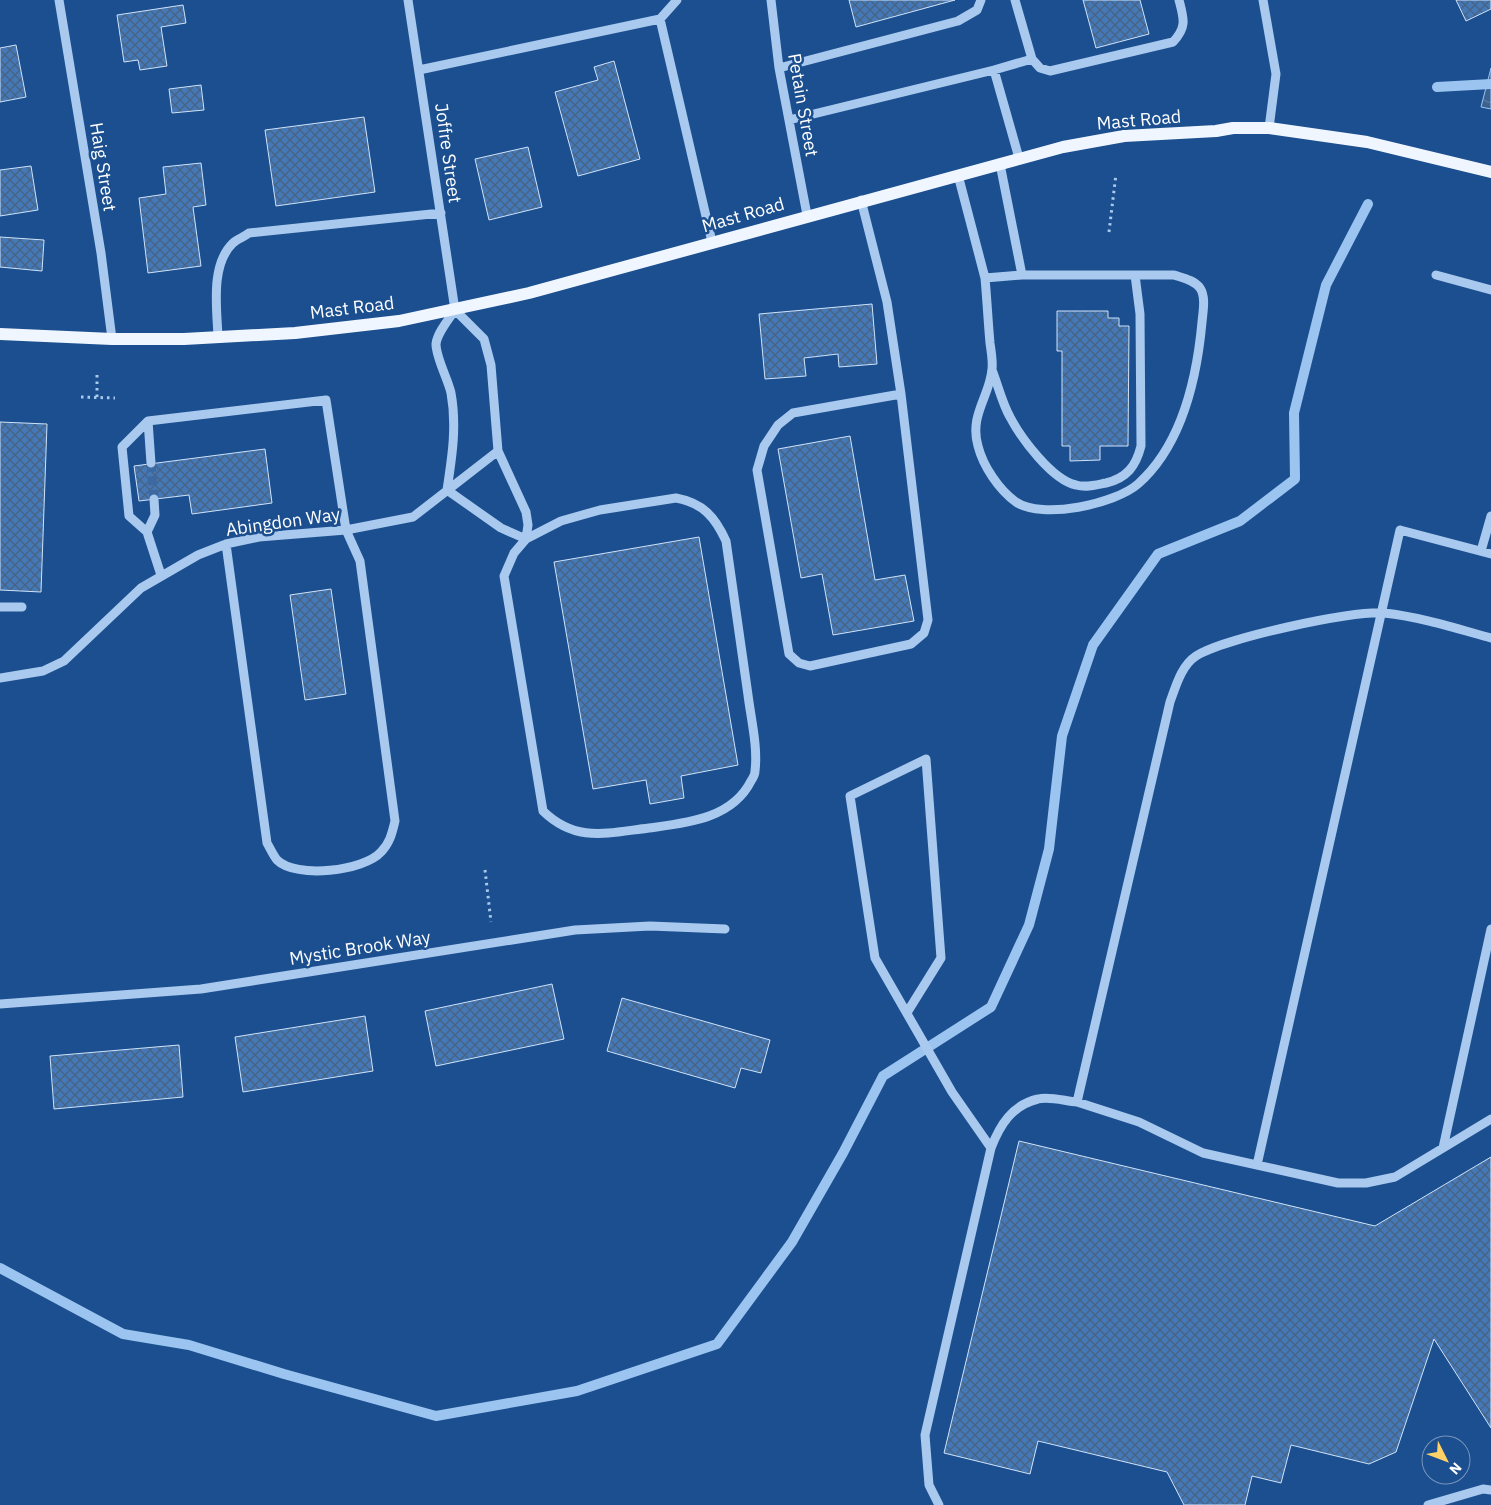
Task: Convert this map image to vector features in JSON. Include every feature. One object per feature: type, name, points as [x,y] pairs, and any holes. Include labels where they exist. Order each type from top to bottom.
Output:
[{"type":"main road","name":"Mast Road","points":[[0,334],[112,339],[218,337],[304,332],[399,321],[455,310],[510,295],[529,293],[861,200],[1020,158],[1063,147],[1124,136],[1216,131],[1233,128],[1269,128],[1367,142],[1491,172]]},
{"type":"street","name":"Haig Street","points":[[60,0],[101,254],[112,339]]},
{"type":"street","name":"Joffre Street","points":[[408,0],[455,310]]},
{"type":"street","points":[[419,70],[660,19],[677,0]]},
{"type":"street","name":"Petain Street","points":[[771,0],[779,68],[807,215]]},
{"type":"street","points":[[779,68],[958,22],[977,10],[981,0]]},
{"type":"street","points":[[1015,0],[1032,59],[1040,68],[1050,71],[1173,42],[1182,32],[1184,18],[1179,0]]},
{"type":"street","points":[[1263,0],[1276,74],[1269,128]]},
{"type":"street","points":[[660,19],[712,242]]},
{"type":"street","points":[[789,120],[1032,59]]},
{"type":"street","points":[[994,70],[1020,158]]},
{"type":"street","points":[[1000,164],[1022,275]]},
{"type":"street","points":[[958,175],[985,278],[992,370],[1013,422],[1035,452],[1060,478],[1075,485],[1093,486],[1114,481],[1125,475],[1133,468],[1141,446],[1140,314],[1135,276]]},
{"type":"street","points":[[861,200],[887,302],[901,394],[928,620],[924,633],[911,644],[810,666],[799,662],[789,654],[757,470],[764,446],[778,425],[793,413],[901,394]]},
{"type":"street","points":[[218,337],[217,291],[220,264],[232,244],[250,233],[441,213]]},
{"type":"street","points":[[985,278],[1022,275],[1174,275],[1197,284],[1202,290],[1204,301],[1199,357],[1184,414],[1154,467],[1130,490],[1098,503],[1066,508],[1033,508],[1016,502],[994,478],[977,445],[975,425],[992,370]]},
{"type":"street","points":[[1436,275],[1491,290]]},
{"type":"street","points":[[526,539],[494,523],[447,490],[454,442],[454,414],[450,390],[436,344],[444,326],[455,310],[484,339],[491,365],[498,451],[526,512],[528,525],[526,539],[514,553],[504,576],[542,811],[561,827],[583,834],[594,835],[673,825],[710,817],[729,807],[750,783],[755,771],[754,735],[726,541],[717,520],[700,505],[676,498],[592,513],[561,522],[526,539]]},
{"type":"street","points":[[162,575],[147,532],[129,516],[122,448],[148,421],[326,400],[346,530],[360,561],[394,821],[390,840],[368,862],[328,870],[299,871],[277,860],[267,843],[226,544]]},
{"type":"street","points":[[148,421],[151,463]]},
{"type":"street","name":"Abingdon Way","points":[[0,678],[43,671],[64,661],[78,651],[141,588],[198,555],[226,544],[259,538],[346,530],[413,517],[498,451]]},
{"type":"street","points":[[147,532],[155,515],[154,499]]},
{"type":"street","points":[[1481,551],[1491,516]]},
{"type":"street","points":[[1257,1164],[1400,530],[1491,554]]},
{"type":"street","points":[[0,607],[22,607]]},
{"type":"street","points":[[1077,1102],[1170,702],[1180,675],[1195,657],[1218,646],[1344,616],[1382,613],[1427,620],[1491,638]]},
{"type":"street","points":[[908,1011],[941,958],[926,759],[850,796],[875,958],[908,1011],[952,1092],[991,1148]]},
{"type":"street","name":"Mystic Brook Way","points":[[0,1004],[201,989],[576,930],[650,926],[725,929]]},
{"type":"street","points":[[1443,1148],[1491,929]]},
{"type":"street","points":[[939,1505],[929,1485],[925,1435],[991,1148],[1000,1124],[1019,1107],[1039,1098],[1077,1102],[1139,1122],[1203,1154],[1257,1164],[1338,1183],[1366,1183],[1395,1177],[1491,1119]]},
{"type":"street","points":[[1428,1505],[1483,1489],[1491,1490]]},
{"type":"path","points":[[1109,232],[1116,174]]},
{"type":"path","points":[[96,375],[97,398]]},
{"type":"path","points":[[81,396],[115,398]]},
{"type":"path","points":[[485,870],[491,922]]},
{"type":"water","points":[[1491,68],[1491,109],[1481,107]]},
{"type":"building","points":[[849,0],[955,0],[856,27]]},
{"type":"building","points":[[1083,0],[1140,0],[1149,34],[1096,48]]},
{"type":"building","points":[[1456,0],[1491,0],[1491,9],[1466,21]]},
{"type":"building","points":[[183,5],[186,23],[161,27],[167,66],[140,70],[138,60],[124,62],[117,15]]},
{"type":"building","points":[[16,45],[26,97],[0,102],[0,48]]},
{"type":"building","points":[[614,61],[640,159],[578,176],[555,92],[598,80],[594,67]]},
{"type":"building","points":[[201,85],[204,110],[172,113],[169,89]]},
{"type":"building","points":[[364,117],[375,192],[276,206],[265,130]]},
{"type":"building","points":[[528,147],[542,207],[489,220],[475,159]]},
{"type":"building","points":[[201,163],[206,205],[193,207],[201,266],[148,273],[139,198],[166,194],[163,167]]},
{"type":"building","points":[[31,166],[38,210],[0,216],[0,170]]},
{"type":"building","points":[[0,237],[44,240],[42,271],[0,267]]},
{"type":"building","points":[[872,304],[877,364],[839,367],[838,354],[804,358],[806,376],[765,379],[759,314]]},
{"type":"building","points":[[1057,311],[1108,311],[1108,318],[1119,318],[1119,326],[1129,326],[1128,446],[1100,446],[1100,460],[1070,461],[1070,446],[1062,446],[1062,351],[1057,351]]},
{"type":"building","points":[[0,422],[47,424],[41,592],[0,590]]},
{"type":"building","points":[[850,436],[875,580],[905,575],[914,621],[833,635],[822,574],[801,578],[778,449]]},
{"type":"building","points":[[265,449],[272,503],[192,514],[189,495],[139,501],[134,466]]},
{"type":"building","points":[[699,537],[738,765],[681,776],[684,798],[650,804],[646,780],[593,789],[554,562]]},
{"type":"building","points":[[331,589],[346,694],[305,700],[290,595]]},
{"type":"building","points":[[552,984],[564,1039],[436,1066],[425,1011]]},
{"type":"building","points":[[622,998],[770,1040],[761,1073],[741,1068],[735,1088],[607,1051]]},
{"type":"building","points":[[365,1016],[373,1071],[243,1092],[235,1037]]},
{"type":"building","points":[[179,1045],[183,1097],[54,1109],[50,1056]]},
{"type":"building","points":[[1019,1141],[1375,1226],[1491,1157],[1491,1428],[1434,1339],[1396,1452],[1369,1464],[1291,1445],[1281,1483],[1252,1476],[1245,1505],[1184,1505],[1167,1472],[1038,1441],[1030,1474],[944,1453]]},
{"type":"waterway","points":[[1437,87],[1491,84]]},
{"type":"waterway","points":[[0,1268],[123,1334],[189,1345],[284,1374],[436,1416],[577,1391],[717,1344],[792,1242],[843,1153],[883,1076],[991,1007],[1029,925],[1049,849],[1062,736],[1093,645],[1158,554],[1240,521],[1295,479],[1294,413],[1326,285],[1368,204]]},
{"type":"tunnel","points":[[151,463],[154,499]]}]
